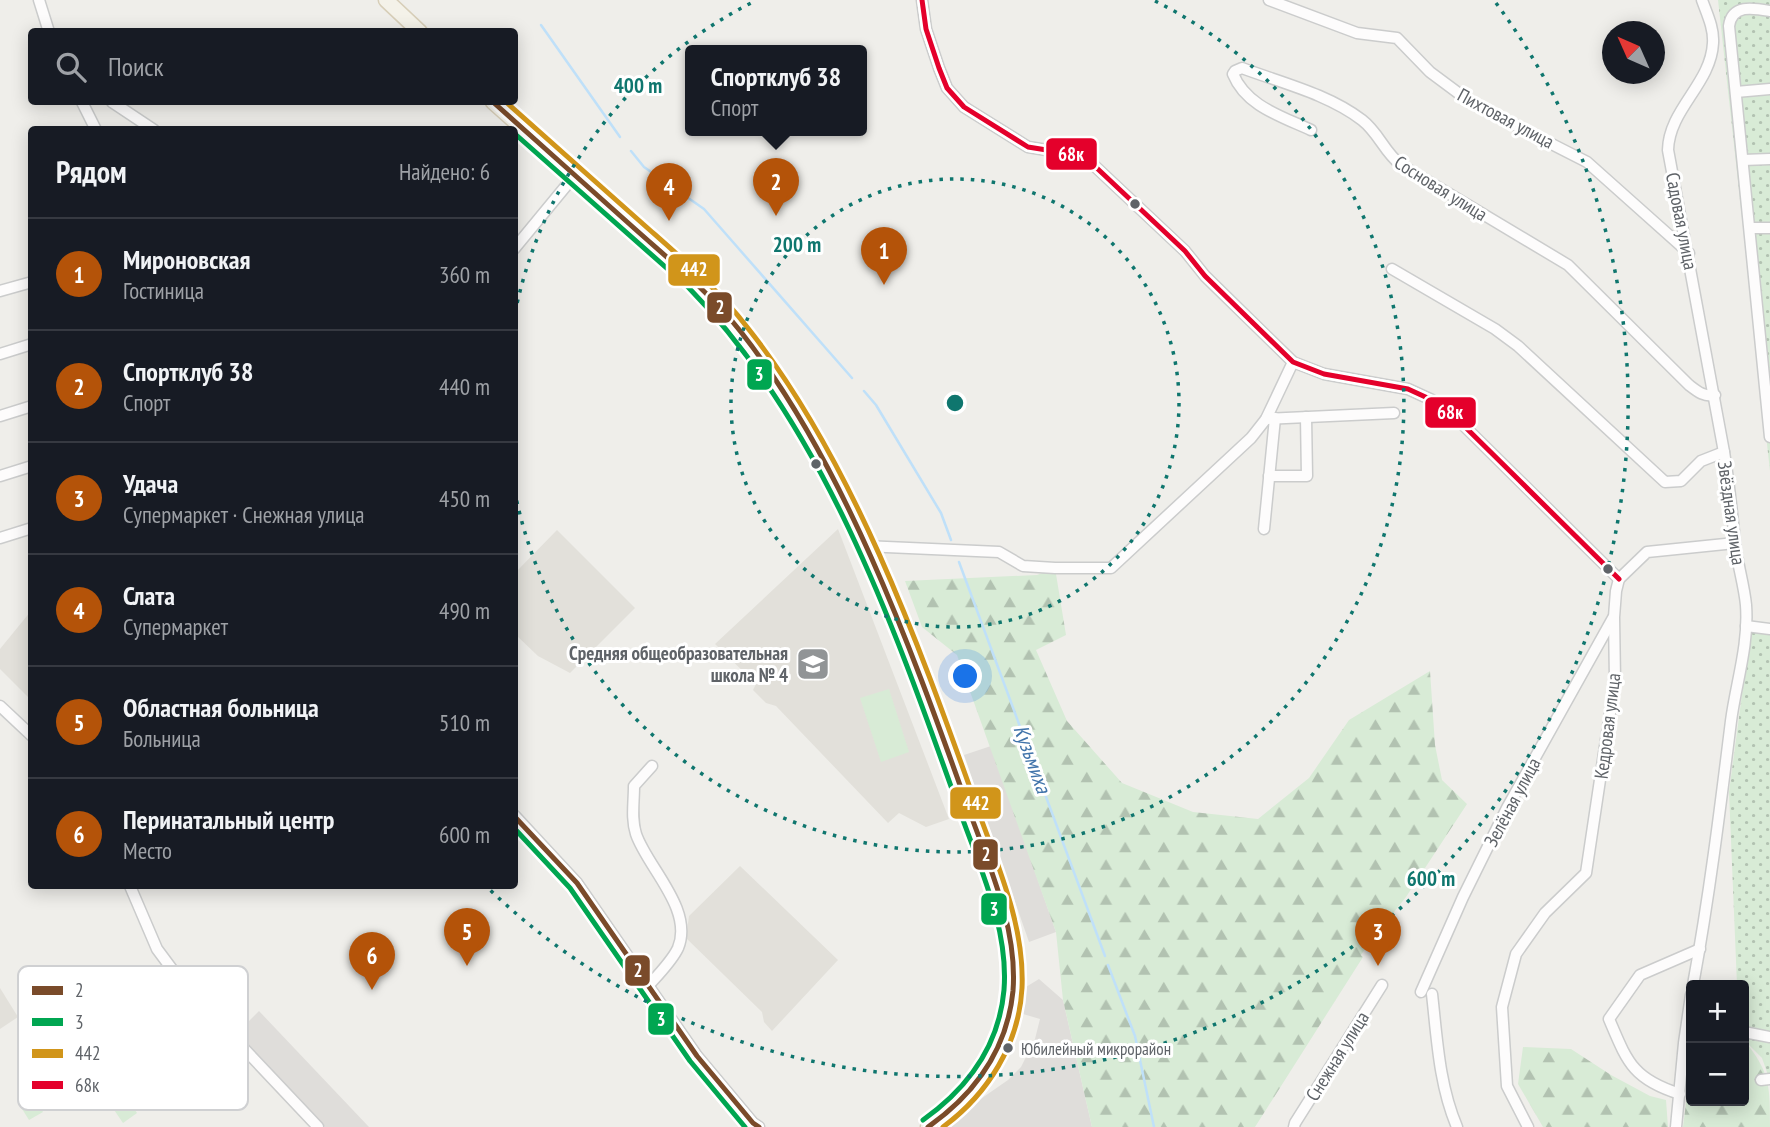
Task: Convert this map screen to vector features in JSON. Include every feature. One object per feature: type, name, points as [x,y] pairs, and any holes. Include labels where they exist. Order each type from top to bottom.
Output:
[{"type":"main road","points":[[386,0],[415,28]]},
{"type":"main road","points":[[496,105],[694,281],[747,337],[801,420],[864,546],[906,640],[936,716],[999,901],[1011,953],[1010,1014],[1003,1039],[971,1088],[956,1105],[928,1127]]},
{"type":"street","points":[[39,0],[48,28]]},
{"type":"street","points":[[922,0],[926,29],[947,88],[964,107],[1027,146],[1074,152],[1084,156],[1185,251],[1205,276],[1293,362],[1324,374],[1408,388],[1432,400],[1451,413],[1619,579],[1647,552],[1735,543]]},
{"type":"street","name":"Пихтовая улица","points":[[1269,0],[1357,33],[1397,38],[1430,72],[1473,104],[1587,162],[1689,253]]},
{"type":"street","name":"Садовая улица","points":[[1702,0],[1712,35],[1711,56],[1702,79],[1672,125],[1668,150],[1724,452]]},
{"type":"street","points":[[1770,11],[1752,8],[1737,11],[1730,17],[1729,26],[1756,299],[1767,379],[1770,437]]},
{"type":"street","name":"Сосновая улица","points":[[1311,130],[1249,99],[1238,86],[1233,74],[1235,71],[1242,68],[1347,110],[1375,131],[1386,151],[1401,165],[1568,265],[1689,385],[1701,394],[1715,395]]},
{"type":"street","points":[[1736,92],[1770,89]]},
{"type":"street","points":[[84,105],[94,126]]},
{"type":"street","points":[[116,105],[148,126]]},
{"type":"street","points":[[1743,160],[1770,159]]},
{"type":"street","points":[[518,244],[575,175]]},
{"type":"street","points":[[1750,229],[1770,228]]},
{"type":"street","name":"Звёздная улица","points":[[1392,269],[1518,345],[1665,482],[1681,481],[1701,461],[1724,452],[1746,605],[1746,626],[1694,980]]},
{"type":"street","points":[[0,291],[28,283]]},
{"type":"street","points":[[1756,299],[1770,298]]},
{"type":"street","points":[[0,354],[28,345]]},
{"type":"street","points":[[1264,529],[1269,476],[1270,419],[1293,362]]},
{"type":"street","points":[[0,416],[28,408]]},
{"type":"street","points":[[864,546],[999,552],[1023,566],[1111,568],[1270,419],[1394,413]]},
{"type":"street","points":[[1269,476],[1307,476],[1306,417]]},
{"type":"street","points":[[0,476],[28,467]]},
{"type":"street","points":[[0,538],[28,529]]},
{"type":"street","name":"Кедровая улица","points":[[1528,1127],[1507,1086],[1502,1007],[1516,954],[1545,913],[1586,873],[1615,680],[1614,617],[1619,579]]},
{"type":"street","name":"Зелёная улица","points":[[1457,1127],[1442,1080],[1426,993],[1463,897],[1507,808],[1614,617]]},
{"type":"street","points":[[1746,626],[1770,629]]},
{"type":"street","points":[[0,706],[28,732]]},
{"type":"street","points":[[648,986],[680,943],[680,929],[672,896],[643,850],[632,819],[634,786],[652,766]]},
{"type":"street","points":[[518,819],[577,883],[712,1076],[756,1126]]},
{"type":"street","points":[[131,889],[157,949],[169,966]]},
{"type":"street","points":[[1680,1094],[1656,1087],[1628,1062],[1609,1018],[1640,975],[1699,949]]},
{"type":"street","name":"Снежная улица","points":[[1294,1127],[1382,985]]},
{"type":"street","points":[[1749,1033],[1770,1037]]},
{"type":"street","points":[[1676,1127],[1686,1043]]},
{"type":"street","points":[[248,1054],[318,1127]]},
{"type":"shaded area","name":"Средняя общеобразовательная школа № 4","points":[[838,529],[949,819],[926,827],[899,813],[888,823],[776,706],[766,703],[753,690],[756,684],[715,644]]},
{"type":"shaded area","points":[[557,530],[635,608],[570,673],[538,656],[518,637],[518,570]]},
{"type":"shaded area","points":[[28,615],[28,697],[0,669],[0,649]]},
{"type":"shaded area","points":[[991,746],[1056,932],[1029,942],[964,755]]},
{"type":"shaded area","points":[[740,866],[838,960],[772,1031],[764,1022],[762,1012],[686,938],[689,916]]},
{"type":"shaded area","points":[[1039,979],[1063,1000],[1092,1127],[948,1127],[1021,1067],[1035,1039],[1040,1019],[1023,1014],[1021,990]]},
{"type":"shaded area","points":[[0,988],[18,1017],[0,1029]]},
{"type":"shaded area","points":[[259,1011],[369,1127],[325,1127],[248,1045],[248,1022]]},
{"type":"green space","points":[[1718,0],[1770,0],[1770,471]]},
{"type":"green space","points":[[1055,568],[1066,635],[1036,650],[1067,721],[1122,783],[1193,812],[1258,819],[1309,778],[1349,720],[1430,671],[1435,745],[1442,780],[1467,804],[1406,897],[1370,945],[1368,944],[1361,955],[1363,957],[1255,1127],[1092,1127],[1063,1000],[1056,932],[957,655],[922,627],[905,581],[1037,575]]},
{"type":"green space","points":[[1770,625],[1770,1081],[1762,1058],[1749,1045],[1749,980],[1737,980],[1729,792],[1750,634]]},
{"type":"green space","points":[[889,689],[909,752],[881,762],[860,698]]},
{"type":"green space","points":[[1523,1047],[1571,1049],[1650,1096],[1666,1100],[1668,1127],[1543,1127],[1518,1084]]},
{"type":"green space","points":[[1749,1047],[1767,1080],[1770,1127],[1683,1127],[1686,1103],[1686,1106],[1749,1106]]},
{"type":"green space","points":[[23,1110],[42,1110],[43,1112],[29,1120]]},
{"type":"green space","points":[[114,1110],[135,1110],[137,1113],[123,1123]]},
{"type":"waterway","name":"Кузьмиха","points":[[541,25],[620,137]]},
{"type":"waterway","name":"Кузьмиха","points":[[631,151],[644,167],[704,209],[852,378]]},
{"type":"waterway","name":"Кузьмиха","points":[[864,391],[876,405],[941,513],[951,540]]},
{"type":"waterway","name":"Кузьмиха","points":[[959,562],[1105,956]]},
{"type":"waterway","name":"Кузьмиха","points":[[1108,965],[1135,1036],[1154,1127]]},
{"type":"transit line","name":"68к","points":[[922,0],[926,29],[939,68],[947,88],[964,107],[1028,147],[1084,156],[1185,251],[1205,276],[1293,362],[1324,374],[1408,389],[1451,413],[1619,579]]},
{"type":"transit line","name":"2","points":[[496,105],[690,278],[741,332],[778,383],[812,439],[871,557],[922,681],[999,894],[1011,942],[1013,991],[1010,1012],[996,1051],[974,1085],[928,1127]]},
{"type":"transit line","name":"442","points":[[509,105],[697,273],[747,327],[785,379],[819,434],[879,554],[905,615],[999,868],[1014,916],[1022,964],[1020,1009],[1008,1048],[974,1099],[943,1127]]},
{"type":"transit line","name":"3","points":[[518,137],[688,287],[736,342],[779,401],[816,465],[850,531],[880,599],[983,873],[997,919],[1004,966],[1001,1010],[988,1047],[967,1080],[923,1120]]},
{"type":"transit line","name":"2","points":[[518,820],[577,883],[697,1056],[759,1127]]},
{"type":"transit line","name":"3","points":[[518,832],[570,888],[690,1061],[745,1127]]},
{"type":"place","name":"Спортклуб 38","points":[[776,216]]},
{"type":"place","name":"Слата","points":[[669,221]]},
{"type":"place","name":"Мироновская","points":[[884,285]]},
{"type":"place","name":"Средняя общеобразовательная школа № 4","points":[[813,664]]},
{"type":"place","name":"Областная больница","points":[[467,966]]},
{"type":"place","name":"Удача","points":[[1378,966]]},
{"type":"place","name":"Перинатальный центр","points":[[372,990]]},
{"type":"place","name":"Юбилейный микрорайон","points":[[1008,1048]]}]
